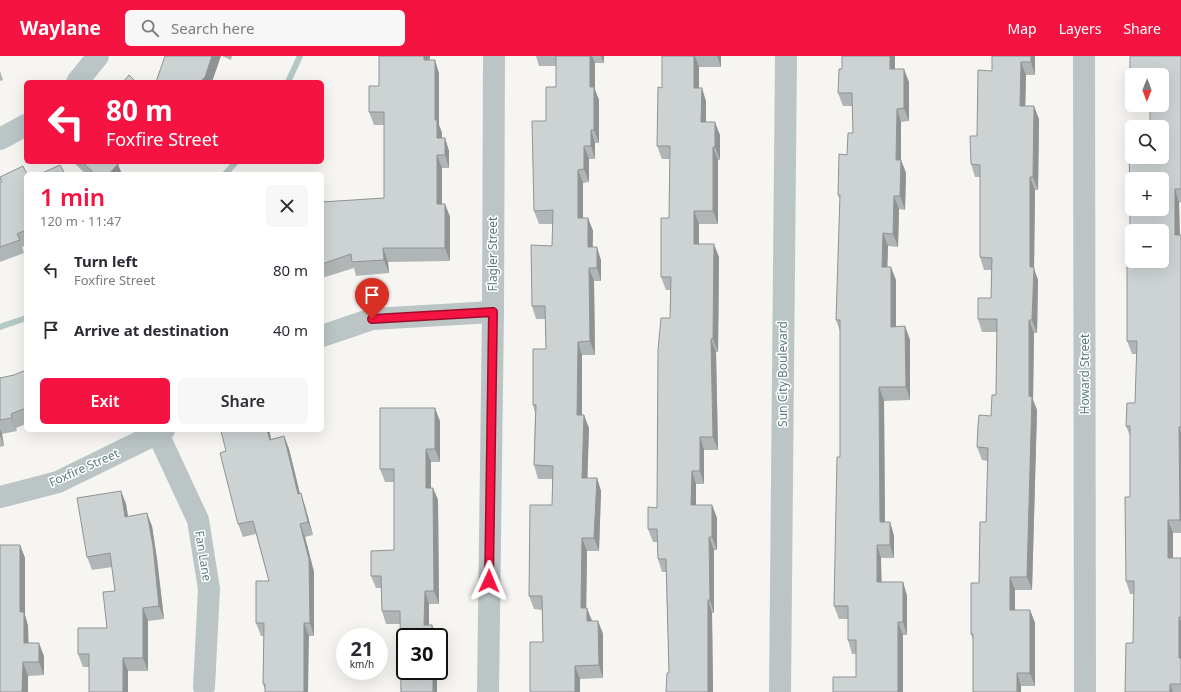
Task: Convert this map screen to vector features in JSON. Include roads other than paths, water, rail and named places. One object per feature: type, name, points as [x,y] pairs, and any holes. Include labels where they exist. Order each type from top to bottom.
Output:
[{"type":"street","points":[[79,80],[98,56]]},
{"type":"street","name":"Flagler Street","points":[[488,692],[493,312],[494,56]]},
{"type":"street","name":"Sun City Boulevard","points":[[780,692],[786,56]]},
{"type":"street","name":"Howard Street","points":[[1084,56],[1085,692]]},
{"type":"street","points":[[0,139],[24,125]]},
{"type":"street","points":[[324,335],[372,319],[493,312]]},
{"type":"street","name":"Foxfire Street","points":[[0,497],[58,482],[161,432]]},
{"type":"street","name":"Fan Lane","points":[[161,432],[198,520],[209,589],[204,687]]},
{"type":"waterway","points":[[289,80],[300,56]]},
{"type":"waterway","points":[[227,172],[234,164]]},
{"type":"waterway","points":[[0,327],[24,319]]}]
